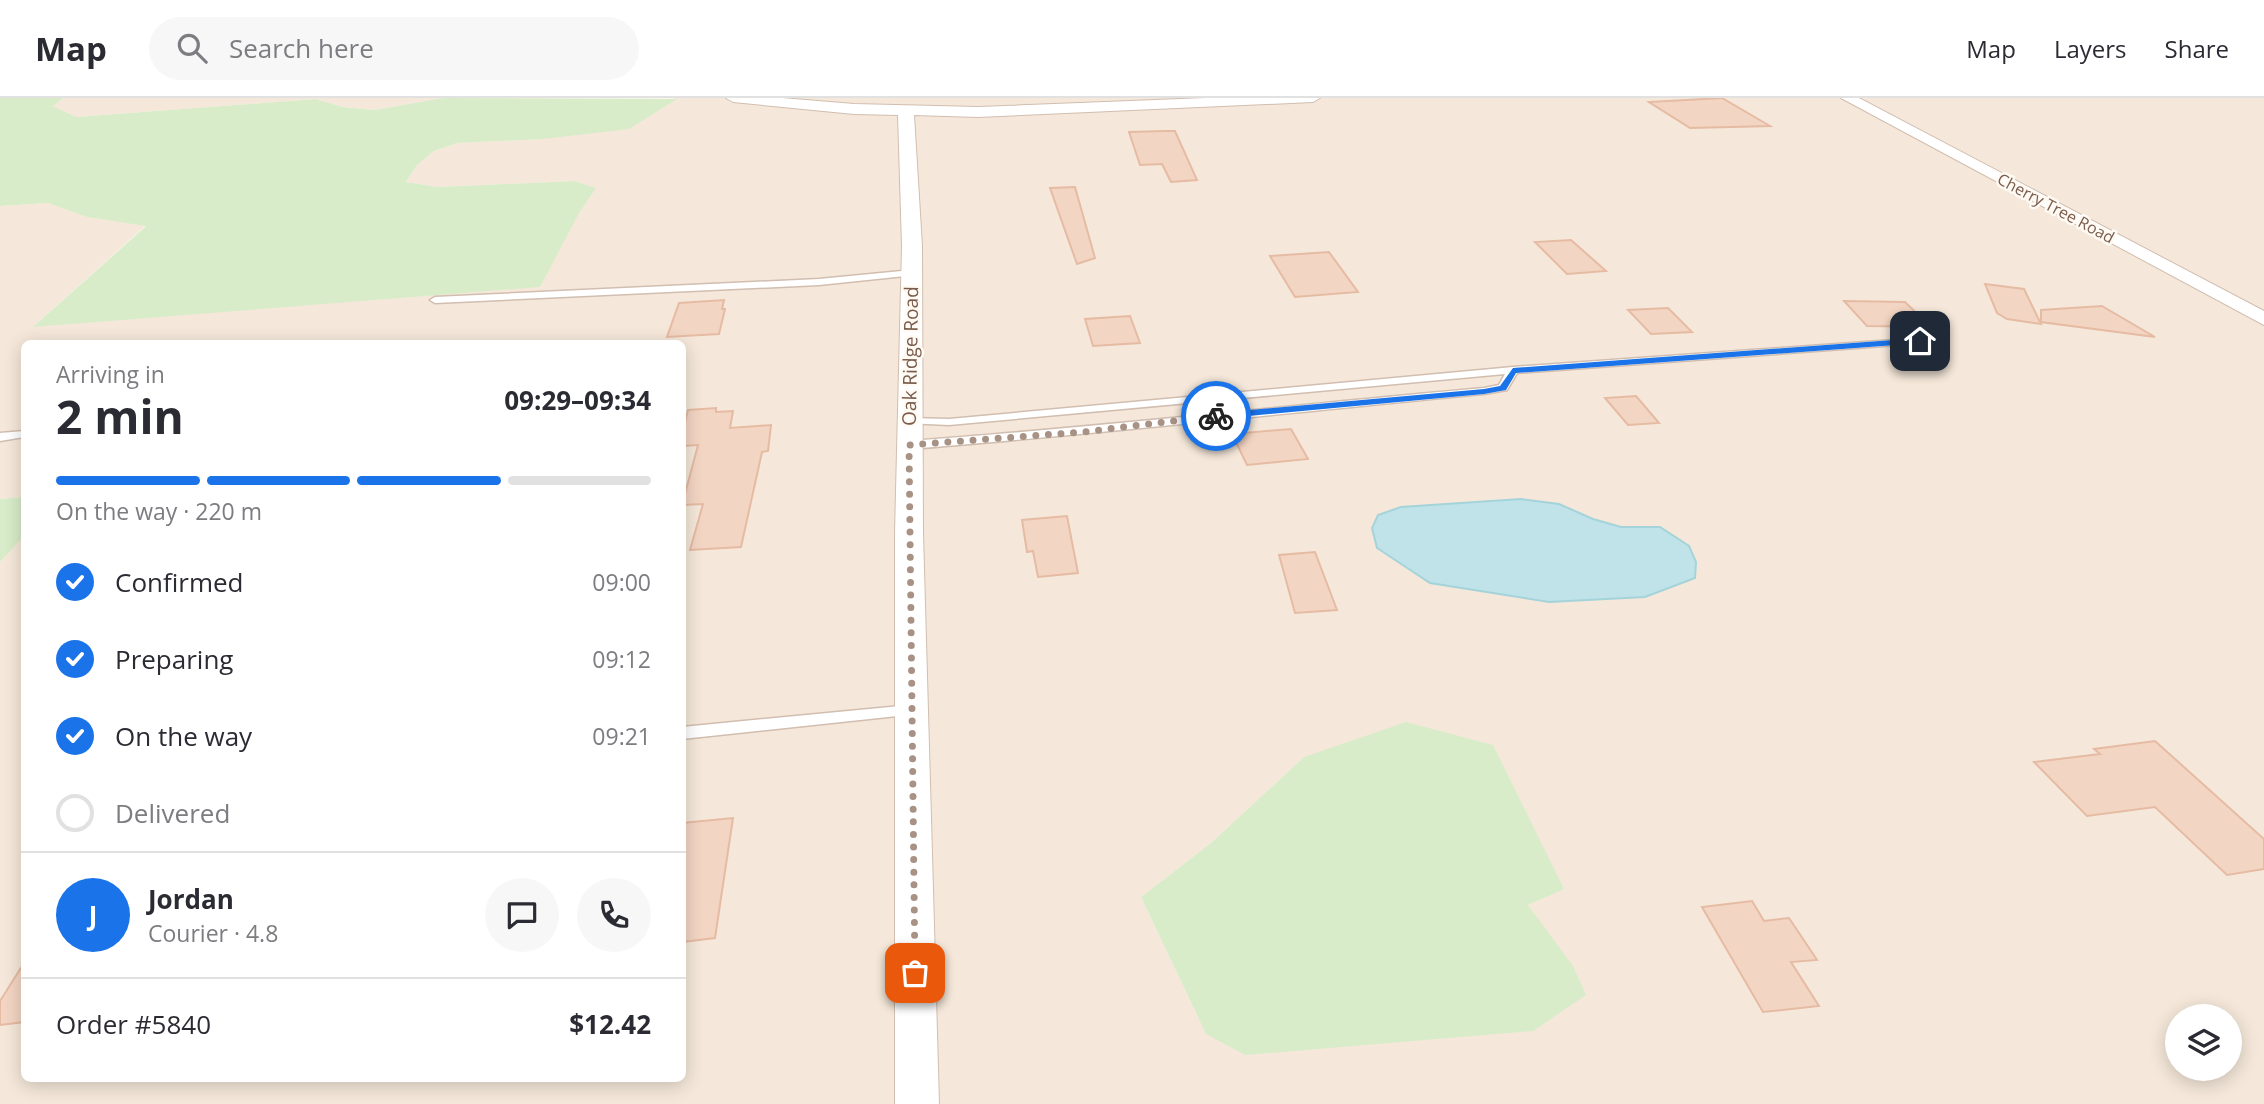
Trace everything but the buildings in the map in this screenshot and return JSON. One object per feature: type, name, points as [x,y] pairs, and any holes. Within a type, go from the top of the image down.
[{"type":"street","points":[[733,98],[906,111],[1027,111],[1313,98]]},
{"type":"street","name":"Cherry Tree Road","points":[[1848,98],[2264,319]]},
{"type":"street","name":"Oak Ridge Road","points":[[906,111],[912,273],[909,433],[917,1104]]},
{"type":"lane","points":[[435,300],[819,282],[912,273]]},
{"type":"lane","points":[[909,433],[949,422],[1513,370],[1920,341]]},
{"type":"lane","points":[[909,433],[1083,432],[1182,419],[1484,391],[1503,388],[1513,370]]},
{"type":"lane","points":[[0,438],[21,434]]},
{"type":"lane","points":[[686,733],[911,710]]},
{"type":"shaded area","points":[[63,98],[443,98],[374,110],[343,107],[316,99],[76,117],[52,106]]},
{"type":"shaded area","points":[[671,98],[2264,98],[2264,1104],[0,1104],[0,562],[21,539],[21,1082],[686,1082],[686,340],[21,340],[21,497],[0,499],[0,206],[49,203],[87,217],[146,225],[34,326],[579,213],[595,188],[574,181],[438,187],[406,182],[417,165],[434,151],[457,143],[543,139],[676,99]],"holes":[[[1521,499],[1559,504],[1593,519],[1621,527],[1660,527],[1645,597],[1401,507]],[[1304,757],[1563,888],[1528,905],[1546,932],[1206,1034],[1141,897],[1211,843]]]},
{"type":"green space","points":[[0,98],[63,98],[53,106],[76,117],[316,99],[343,107],[374,110],[443,98],[677,99],[629,129],[543,139],[457,143],[434,151],[417,165],[406,182],[438,187],[574,181],[596,188],[579,213],[540,287],[33,327],[146,226],[87,217],[48,203],[0,206]]},
{"type":"green space","points":[[21,497],[21,539],[0,562],[0,499]]},
{"type":"green space","points":[[1406,722],[1493,745],[1564,889],[1528,905],[1573,966],[1586,995],[1533,1031],[1245,1055],[1206,1034],[1141,897],[1211,843],[1304,757]]},
{"type":"water","points":[[1521,499],[1559,504],[1593,519],[1621,527],[1660,527],[1689,546],[1696,562],[1695,578],[1645,597],[1549,602],[1430,583],[1377,548],[1372,528],[1378,515],[1401,507]]},
{"type":"way so far","points":[[915,973],[909,445],[1083,432],[1216,416]]},
{"type":"route","points":[[1216,416],[1484,391],[1503,388],[1513,370],[1920,341]]}]
